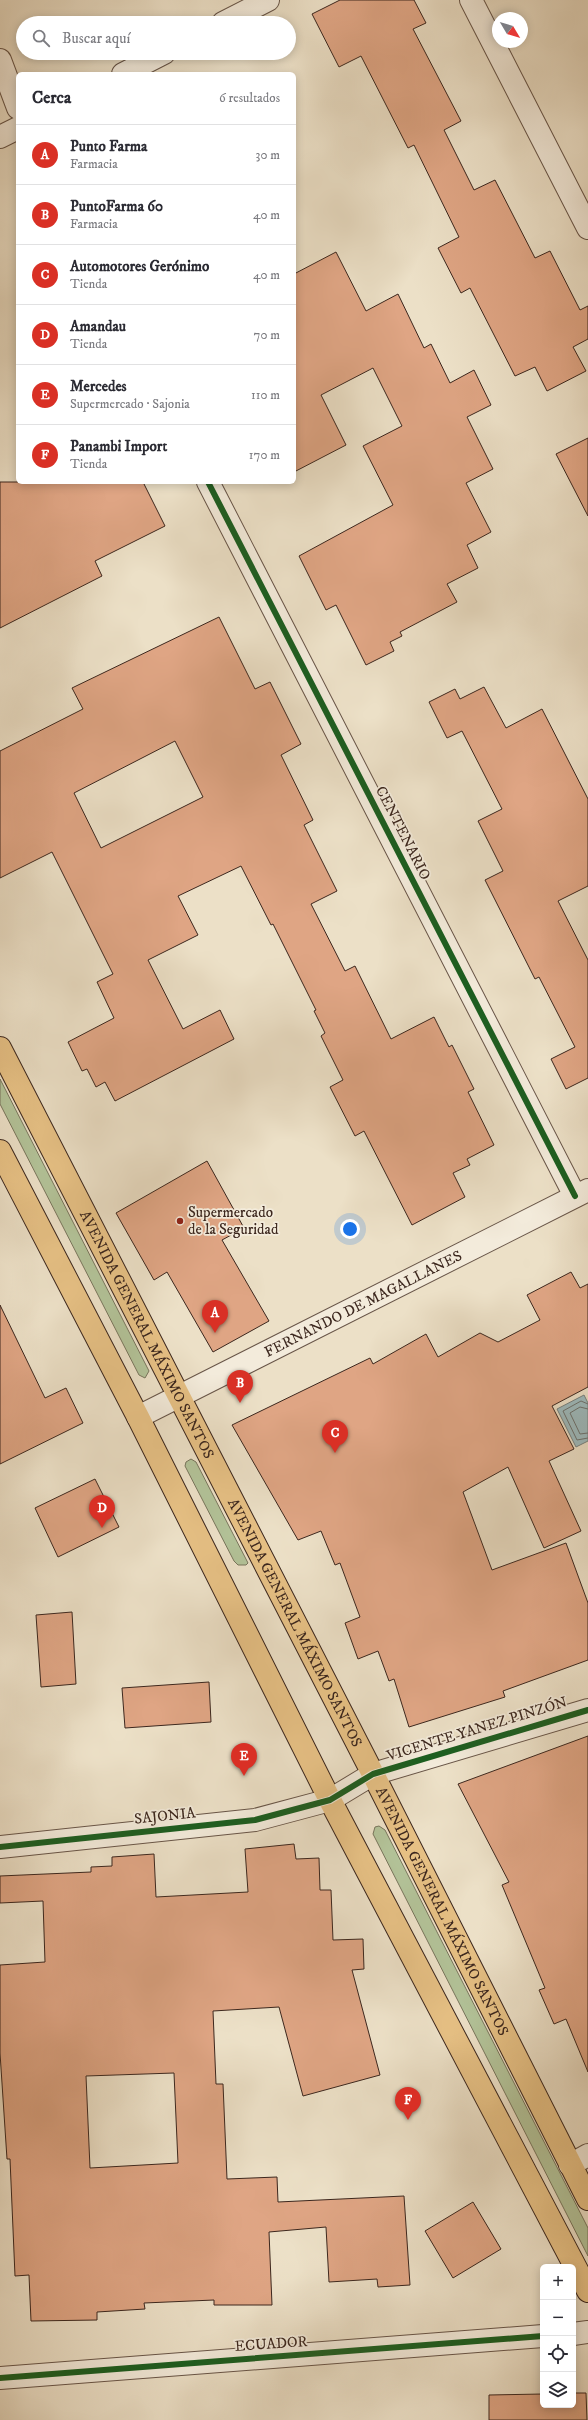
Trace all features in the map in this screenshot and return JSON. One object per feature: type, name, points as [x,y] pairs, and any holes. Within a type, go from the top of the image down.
[{"type":"main road","name":"AVENIDA GENERAL MÁXIMO SANTOS","points":[[0,1048],[373,1774],[579,2160],[588,2199]]},
{"type":"main road","points":[[0,1151],[138,1417],[330,1800],[588,2291]]},
{"type":"street","points":[[237,16],[268,0]]},
{"type":"street","points":[[471,0],[588,228]]},
{"type":"street","points":[[0,60],[16,103]]},
{"type":"street","points":[[127,72],[150,60]]},
{"type":"street","points":[[0,137],[16,129]]},
{"type":"street","name":"CENTENARIO","points":[[209,484],[582,1193]]},
{"type":"street","name":"FERNANDO DE MAGALLANES","points":[[138,1417],[582,1193]]},
{"type":"street","name":"VICENTE YANEZ PINZÓN","points":[[330,1800],[373,1774],[588,1710]]},
{"type":"street","name":"SAJONIA","points":[[0,1847],[254,1820],[330,1800]]},
{"type":"street","points":[[576,2334],[588,2332]]},
{"type":"street","name":"ECUADOR","points":[[0,2378],[540,2336]]},
{"type":"green space","points":[[0,1079],[149,1371],[145,1378],[139,1375],[0,1104]]},
{"type":"green space","points":[[191,1459],[196,1462],[248,1563],[246,1565],[238,1565],[234,1561],[185,1466],[186,1462]]},
{"type":"green space","points":[[379,1826],[385,1830],[588,2228],[588,2256],[373,1834],[375,1827]]},
{"type":"water","points":[[584,1395],[588,1403],[588,1441],[576,1447],[557,1409]]},
{"type":"building","points":[[340,0],[414,0],[426,23],[413,29],[461,121],[444,130],[474,190],[495,180],[535,258],[550,251],[580,310],[588,306],[588,339],[573,347],[586,371],[547,391],[535,367],[515,376],[470,288],[461,293],[438,248],[459,237],[414,145],[408,148],[361,56],[339,67],[312,14]]},
{"type":"building","points":[[336,252],[366,311],[398,294],[424,348],[431,344],[450,383],[474,370],[491,405],[467,417],[493,469],[466,483],[491,532],[467,545],[478,568],[447,584],[457,602],[400,632],[402,636],[390,642],[394,651],[366,665],[336,605],[326,610],[299,556],[393,505],[363,446],[402,426],[373,368],[321,395],[346,445],[296,471],[296,273]]},
{"type":"building","points":[[588,438],[588,516],[556,454]]},
{"type":"building","points":[[0,482],[16,482],[16,484],[144,484],[165,526],[95,561],[102,576],[0,628]]},
{"type":"building","points":[[219,617],[255,689],[270,682],[301,744],[281,755],[313,820],[304,825],[337,891],[311,904],[345,971],[355,966],[391,1039],[434,1017],[449,1047],[452,1045],[474,1089],[468,1092],[494,1145],[467,1159],[470,1165],[453,1173],[465,1197],[412,1225],[364,1131],[355,1136],[330,1087],[343,1080],[321,1036],[325,1033],[314,1011],[316,1010],[273,924],[271,925],[241,866],[178,896],[198,935],[148,960],[183,1029],[220,1010],[234,1039],[115,1101],[105,1082],[96,1087],[87,1069],[82,1071],[68,1042],[114,1018],[97,982],[113,974],[52,852],[0,878],[0,751],[83,709],[72,688]],"holes":[[[175,741],[203,797],[101,848],[74,793]]]},
{"type":"building","points":[[484,687],[506,728],[542,709],[588,799],[588,886],[558,901],[588,960],[588,1078],[566,1089],[551,1059],[575,1047],[539,977],[535,979],[485,880],[503,871],[478,821],[502,809],[462,731],[447,738],[429,702],[455,689],[460,699]]},
{"type":"building","points":[[207,1161],[244,1228],[222,1240],[269,1321],[213,1352],[167,1272],[154,1280],[116,1213]]},
{"type":"building","points":[[571,1272],[580,1288],[588,1284],[588,1387],[552,1406],[574,1449],[549,1461],[581,1531],[544,1548],[508,1467],[463,1492],[492,1570],[566,1543],[588,1603],[588,1660],[503,1691],[505,1697],[409,1727],[394,1679],[389,1681],[378,1651],[358,1659],[345,1623],[360,1617],[340,1563],[335,1565],[321,1531],[298,1540],[232,1425],[370,1358],[373,1364],[426,1334],[438,1357],[480,1333],[498,1342],[540,1320],[527,1295]]},
{"type":"building","points":[[0,1305],[45,1398],[66,1388],[83,1423],[0,1464]]},
{"type":"building","points":[[95,1479],[119,1527],[58,1557],[35,1508]]},
{"type":"building","points":[[72,1612],[76,1684],[41,1687],[36,1615]]},
{"type":"building","points":[[209,1682],[211,1722],[125,1728],[122,1688]]},
{"type":"building","points":[[588,1736],[588,2072],[566,2019],[554,2024],[539,1990],[545,1988],[502,1885],[509,1882],[458,1784]]},
{"type":"building","points":[[294,1844],[296,1859],[319,1858],[320,1890],[331,1890],[333,1940],[363,1939],[364,1969],[352,1970],[380,2075],[303,2096],[279,2007],[213,2011],[216,2084],[223,2084],[227,2179],[277,2177],[278,2202],[404,2196],[410,2285],[378,2287],[377,2279],[329,2282],[326,2227],[269,2232],[272,2305],[214,2305],[214,2300],[144,2303],[145,2309],[97,2312],[97,2320],[31,2321],[29,2275],[15,2276],[10,2159],[7,2159],[0,2053],[0,1965],[45,1962],[43,1901],[0,1903],[0,1876],[91,1872],[91,1867],[112,1866],[112,1857],[154,1854],[156,1897],[248,1892],[245,1849]],"holes":[[[174,2073],[178,2163],[90,2168],[86,2076]]]},
{"type":"building","points":[[473,2202],[501,2249],[453,2278],[425,2231]]},
{"type":"building","points":[[576,2393],[586,2393],[587,2420],[489,2420],[489,2395],[540,2394],[540,2408],[576,2408]]},
{"type":"cycle path","points":[[209,484],[575,1196]]},
{"type":"cycle path","points":[[0,1847],[255,1820],[330,1800],[373,1774],[588,1710]]},
{"type":"cycle path","points":[[0,2378],[540,2336]]},
{"type":"place","name":"Supermercado de la Seguridad","points":[[180,1221]]},
{"type":"place","name":"Punto Farma","points":[[215,1333]]},
{"type":"place","name":"PuntoFarma 60","points":[[240,1403]]},
{"type":"place","name":"Automotores Gerónimo","points":[[335,1453]]},
{"type":"place","name":"Amandau","points":[[102,1528]]},
{"type":"place","name":"Mercedes","points":[[244,1776]]},
{"type":"place","name":"Panambi Import","points":[[408,2120]]}]
